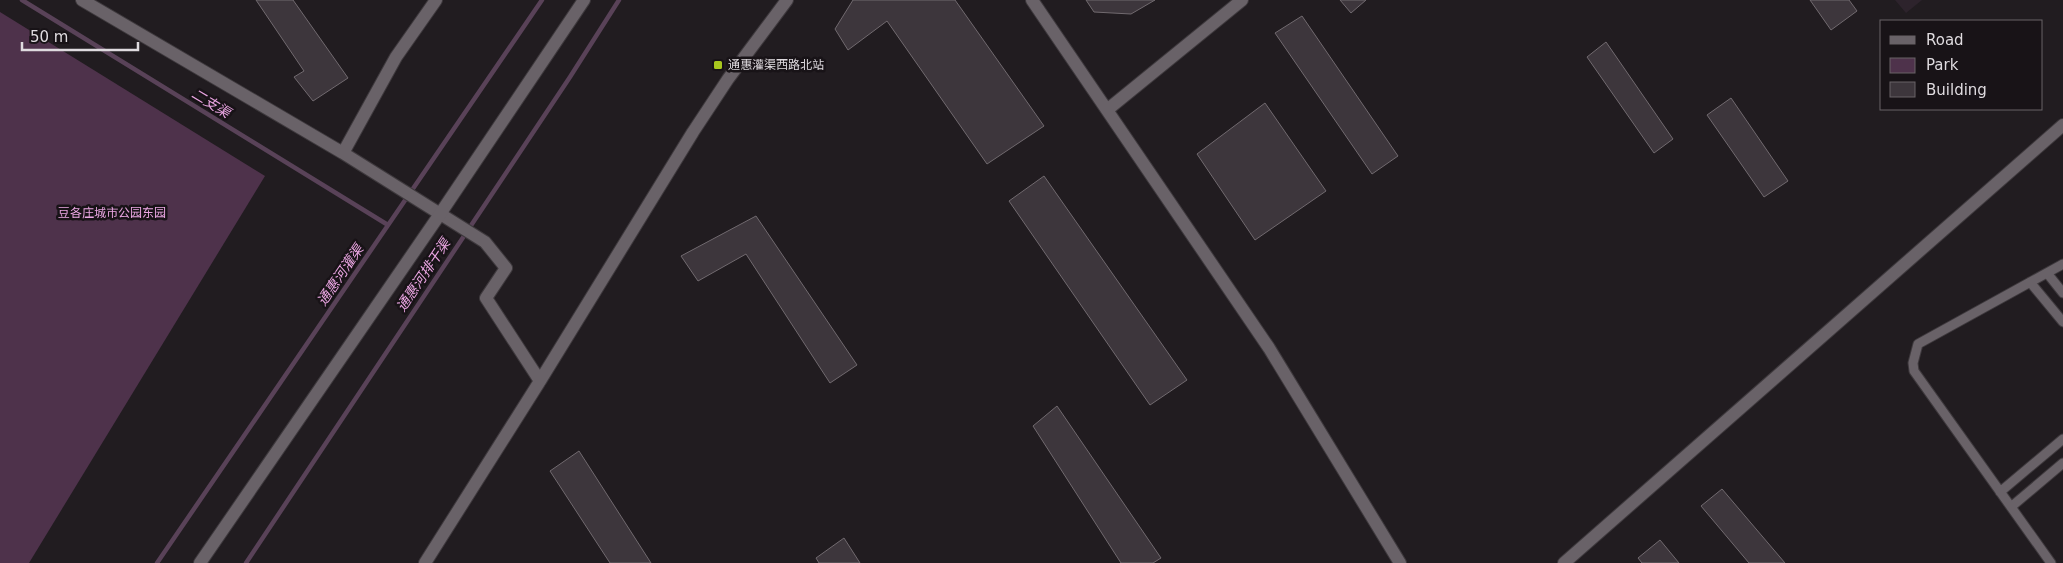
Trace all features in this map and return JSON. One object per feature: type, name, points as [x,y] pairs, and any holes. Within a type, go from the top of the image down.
[{"type":"street","points":[[82,0],[343,153],[484,242],[506,268],[486,298],[540,381]]},
{"type":"street","points":[[343,153],[396,57],[436,0]]},
{"type":"street","points":[[200,563],[440,214],[584,0]]},
{"type":"street","points":[[425,563],[540,381],[693,132],[728,79],[788,0]]},
{"type":"street","points":[[1032,0],[1269,348],[1400,563]]},
{"type":"street","points":[[1107,110],[1242,0]]},
{"type":"street","points":[[1564,563],[2063,125]]},
{"type":"lane","points":[[2051,563],[1914,371],[1913,363],[1918,344],[2063,264]]},
{"type":"lane","points":[[2046,273],[2063,293]]},
{"type":"lane","points":[[2030,282],[2063,322]]},
{"type":"lane","points":[[2000,492],[2063,440]]},
{"type":"lane","points":[[2011,507],[2063,463]]},
{"type":"shaded area","points":[[1895,0],[1922,0],[1906,13]]},
{"type":"green space","name":"豆各庄城市公园东园","points":[[0,12],[265,176],[29,563],[0,563]]},
{"type":"building","points":[[256,0],[293,0],[348,78],[313,101],[294,77],[304,71]]},
{"type":"building","points":[[853,0],[955,0],[1044,126],[987,164],[887,21],[848,50],[835,29]]},
{"type":"building","points":[[1086,0],[1155,0],[1131,14],[1094,12]]},
{"type":"building","points":[[1340,0],[1366,0],[1351,13]]},
{"type":"building","points":[[1810,0],[1849,0],[1857,11],[1831,30]]},
{"type":"building","points":[[1302,16],[1398,156],[1372,174],[1275,33]]},
{"type":"building","points":[[1606,42],[1673,139],[1654,153],[1587,57]]},
{"type":"building","points":[[1731,98],[1788,181],[1764,197],[1707,115]]},
{"type":"building","points":[[1265,103],[1326,191],[1255,240],[1197,154]]},
{"type":"building","points":[[1044,176],[1187,380],[1150,405],[1009,201]]},
{"type":"building","points":[[756,216],[857,365],[830,383],[746,254],[698,281],[681,256]]},
{"type":"building","points":[[1057,406],[1161,558],[1153,563],[1121,563],[1033,426]]},
{"type":"building","points":[[579,451],[651,563],[610,563],[550,471]]},
{"type":"building","points":[[1722,489],[1785,563],[1749,563],[1701,506]]},
{"type":"building","points":[[844,538],[860,563],[819,563],[816,558]]},
{"type":"building","points":[[1660,540],[1679,563],[1642,563],[1638,558]]},
{"type":"waterway","name":"二支渠","points":[[22,0],[388,225]]},
{"type":"waterway","name":"通惠河灌渠","points":[[157,563],[542,0]]},
{"type":"waterway","name":"通惠河排干渠","points":[[246,563],[570,77],[619,0]]},
{"type":"place","name":"通惠灌渠西路北站","points":[[718,65]]}]
